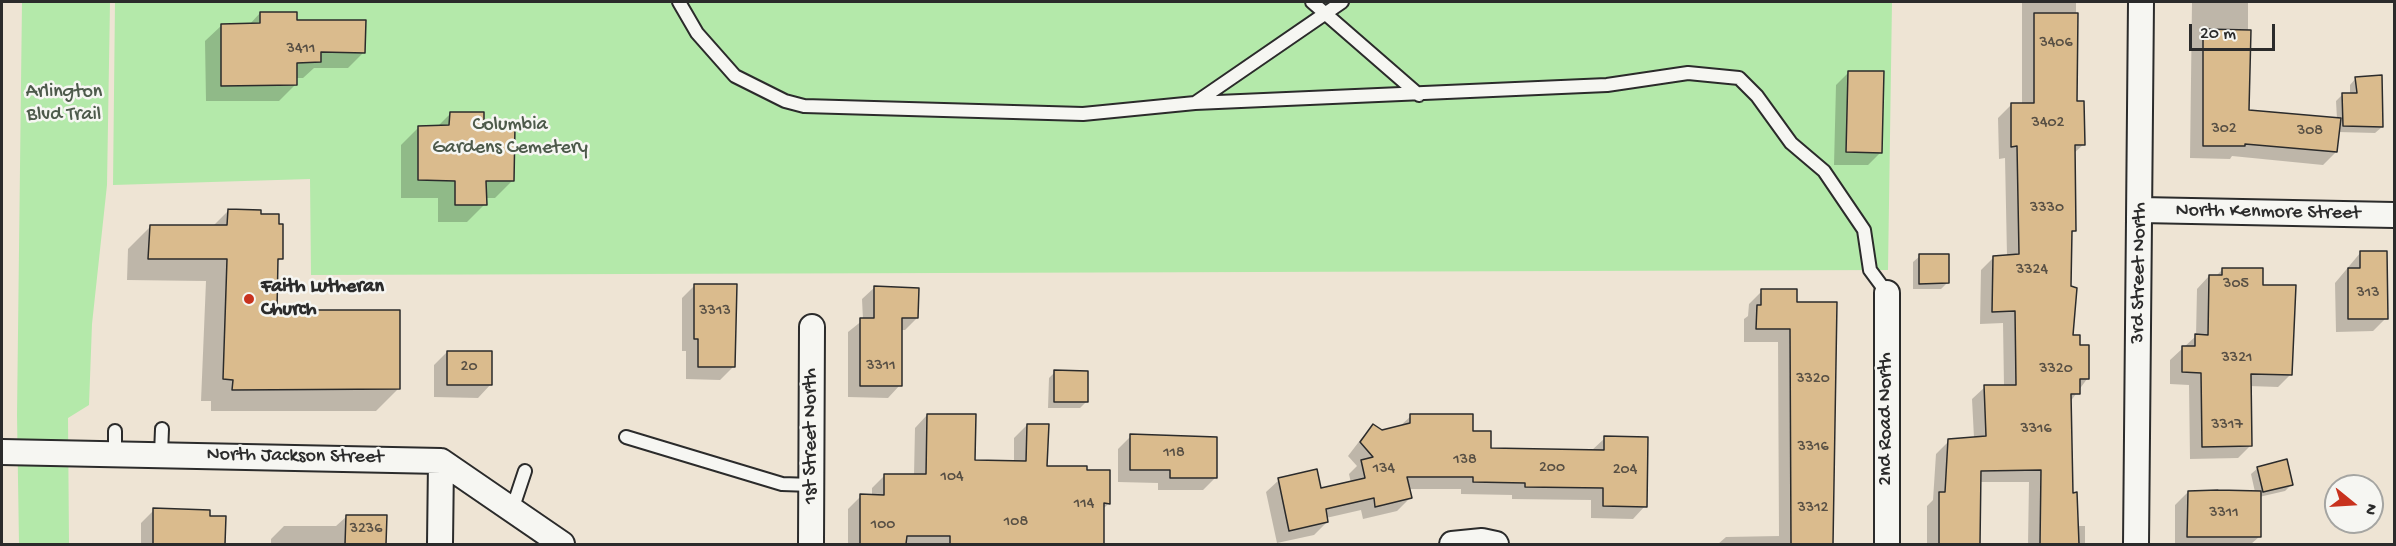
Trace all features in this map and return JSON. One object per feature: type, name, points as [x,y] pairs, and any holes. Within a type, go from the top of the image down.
[{"type":"street","name":"3rd Street North","points":[[2136,544],[2141,210],[2141,2]]},
{"type":"street","name":"North Kenmore Street","points":[[2141,210],[2394,215]]},
{"type":"street","name":"2nd Road North","points":[[1887,293],[1887,544]]},
{"type":"street","name":"1st Street North","points":[[811,544],[812,327]]},
{"type":"street","name":"North Jackson Street","points":[[2,452],[115,442],[161,454],[441,461]]},
{"type":"street","points":[[441,461],[562,544]]},
{"type":"street","points":[[441,461],[441,544]]},
{"type":"street","points":[[1452,544],[1482,541],[1496,544]]},
{"type":"lane","points":[[679,2],[697,33],[735,76],[785,101],[804,106],[1083,114],[1195,103],[1607,85],[1688,73],[1739,78],[1757,96],[1791,142],[1824,171],[1864,230],[1870,270],[1887,293]]},
{"type":"lane","points":[[1312,2],[1327,12],[1419,95]]},
{"type":"lane","points":[[1195,103],[1342,2]]},
{"type":"lane","points":[[161,454],[162,429]]},
{"type":"lane","points":[[626,437],[782,484],[812,485]]},
{"type":"lane","points":[[512,510],[525,471]]},
{"type":"green space","name":"Arlington Blvd Trail","points":[[22,2],[110,2],[107,185],[92,324],[89,405],[68,418],[69,544],[19,544],[17,415]]},
{"type":"green space","name":"Columbia Gardens Cemetery","points":[[115,2],[1892,2],[1888,270],[311,275],[310,179],[113,185]]},
{"type":"building","points":[[260,12],[297,12],[297,20],[366,20],[365,53],[321,52],[321,62],[297,63],[297,85],[221,86],[221,24],[260,23]]},
{"type":"building","points":[[2034,13],[2078,13],[2077,101],[2084,101],[2085,145],[2075,145],[2076,231],[2072,231],[2071,286],[2077,288],[2073,335],[2080,335],[2080,345],[2089,345],[2089,379],[2080,379],[2080,394],[2071,394],[2073,493],[2077,492],[2079,544],[2040,544],[2041,470],[1981,471],[1980,544],[1939,544],[1939,492],[1945,492],[1948,439],[1986,436],[1984,385],[2016,385],[2015,311],[1992,312],[1993,256],[2019,254],[2017,146],[2011,147],[2011,103],[2034,103]]},
{"type":"building","points":[[2203,29],[2251,30],[2249,110],[2341,118],[2337,152],[2245,144],[2245,146],[2203,146]]},
{"type":"building","points":[[1848,71],[1884,71],[1882,153],[1846,152]]},
{"type":"building","points":[[2382,75],[2383,127],[2343,126],[2342,93],[2357,93],[2355,77]]},
{"type":"building","points":[[450,112],[484,112],[484,126],[515,126],[514,181],[486,181],[487,205],[455,205],[455,181],[418,180],[418,126],[449,125]]},
{"type":"building","name":"Faith Lutheran Church","points":[[228,209],[261,210],[261,214],[279,214],[279,224],[283,224],[283,259],[278,259],[277,310],[400,310],[400,389],[232,390],[233,380],[223,379],[227,259],[148,259],[150,225],[227,225]]},
{"type":"building","points":[[2360,251],[2387,251],[2388,319],[2348,319],[2348,268],[2360,268]]},
{"type":"building","points":[[1919,254],[1949,254],[1949,283],[1919,284]]},
{"type":"building","points":[[2222,268],[2263,268],[2263,285],[2296,285],[2292,375],[2251,374],[2252,446],[2202,447],[2201,373],[2182,372],[2182,346],[2195,346],[2195,334],[2208,335],[2209,275],[2222,275]]},
{"type":"building","points":[[694,284],[737,284],[735,367],[698,367],[698,339],[694,339]]},
{"type":"building","points":[[874,286],[919,288],[918,318],[902,318],[902,386],[860,386],[860,318],[874,318]]},
{"type":"building","points":[[1761,289],[1797,289],[1797,302],[1837,302],[1833,544],[1791,544],[1790,329],[1756,329],[1757,305],[1761,305]]},
{"type":"building","points":[[447,351],[492,351],[492,385],[447,385]]},
{"type":"building","points":[[1054,370],[1088,371],[1088,402],[1054,402]]},
{"type":"building","points":[[927,414],[976,414],[975,460],[1026,461],[1027,424],[1049,424],[1047,466],[1087,466],[1087,470],[1110,470],[1110,504],[1104,503],[1104,544],[950,544],[950,536],[907,536],[906,544],[860,544],[860,494],[884,495],[884,474],[926,474]]},
{"type":"building","points":[[1410,414],[1473,414],[1473,431],[1491,431],[1491,448],[1604,450],[1604,436],[1648,437],[1647,507],[1603,506],[1603,488],[1525,487],[1525,483],[1473,482],[1473,477],[1407,477],[1412,498],[1375,507],[1374,498],[1326,509],[1328,522],[1289,531],[1278,478],[1317,469],[1321,488],[1365,478],[1361,460],[1373,457],[1360,442],[1373,424],[1382,430],[1410,423]]},
{"type":"building","points":[[1130,434],[1217,437],[1217,478],[1170,478],[1170,470],[1130,470]]},
{"type":"building","points":[[2287,459],[2293,485],[2263,492],[2257,467]]},
{"type":"building","points":[[2188,491],[2261,491],[2261,537],[2187,537]]},
{"type":"building","points":[[153,508],[210,510],[210,516],[226,516],[225,544],[153,544]]},
{"type":"building","points":[[346,515],[387,515],[386,544],[345,544]]},
{"type":"place","name":"Faith Lutheran Church","points":[[249,299]]}]
